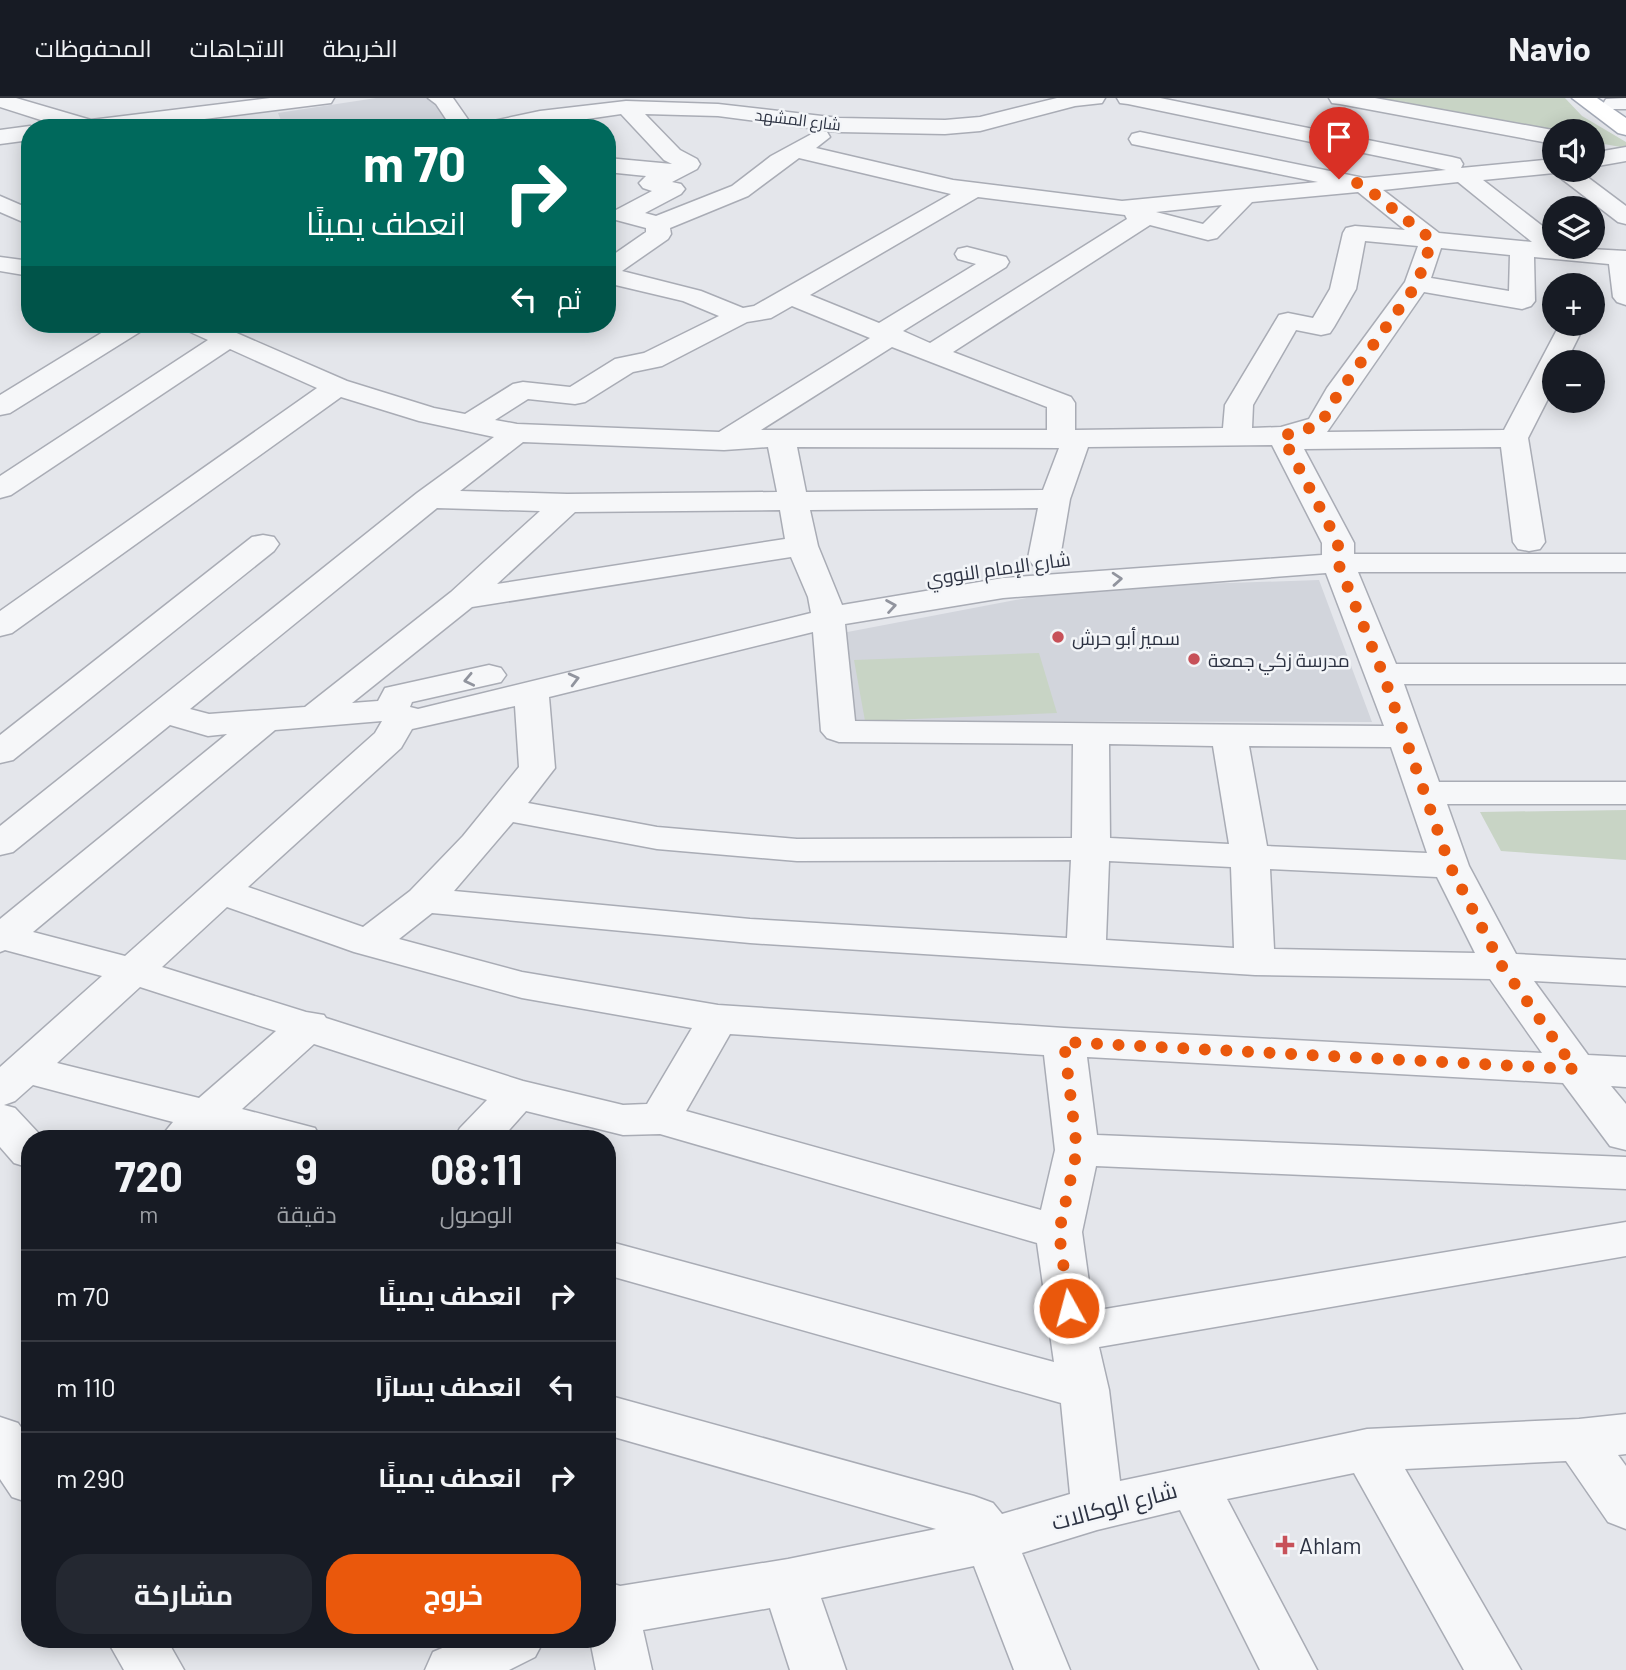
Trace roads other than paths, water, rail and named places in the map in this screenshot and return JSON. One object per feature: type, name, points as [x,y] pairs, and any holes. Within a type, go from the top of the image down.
[{"type":"main road","points":[[1583,98],[1626,128]]},
{"type":"street","points":[[439,98],[444,100],[457,119]]},
{"type":"street","points":[[1128,98],[1490,172]]},
{"type":"street","points":[[1340,98],[1542,135]]},
{"type":"street","points":[[153,119],[310,99]]},
{"type":"street","name":"شارع المشهد","points":[[535,119],[626,107],[718,110],[839,125],[945,127],[980,124],[1078,99]]},
{"type":"street","points":[[13,101],[65,119]]},
{"type":"street","points":[[258,119],[276,104]]},
{"type":"street","points":[[805,121],[825,106]]},
{"type":"street","points":[[626,107],[672,155],[689,164],[651,183],[673,189],[624,215],[657,224],[740,191],[796,151],[839,125]]},
{"type":"street","points":[[0,137],[21,135]]},
{"type":"street","points":[[1140,139],[1362,184],[1432,240]]},
{"type":"street","points":[[1605,147],[1626,152]]},
{"type":"street","points":[[796,151],[884,173],[974,190],[1133,213],[1208,233],[1246,195]]},
{"type":"street","points":[[1605,157],[1626,152]]},
{"type":"street","points":[[616,166],[670,172]]},
{"type":"street","points":[[933,353],[1133,213],[1246,195],[1542,167]]},
{"type":"street","points":[[1463,175],[1542,238]]},
{"type":"street","points":[[1580,182],[1626,216]]},
{"type":"street","points":[[470,423],[523,390],[575,396],[625,365],[652,360],[740,316],[762,312],[974,190]]},
{"type":"street","points":[[0,202],[21,197]]},
{"type":"street","points":[[0,202],[21,213]]},
{"type":"street","points":[[616,264],[659,234],[657,224]]},
{"type":"street","points":[[1237,437],[1239,405],[1288,321],[1321,327],[1343,289],[1355,233],[1542,251]]},
{"type":"street","points":[[1283,439],[1320,425],[1338,394],[1417,284],[1432,240]]},
{"type":"street","points":[[1417,284],[1522,301],[1522,248]]},
{"type":"street","points":[[890,337],[888,328],[998,262],[967,254]]},
{"type":"street","points":[[1605,257],[1623,258],[1626,297]]},
{"type":"street","points":[[0,264],[21,268]]},
{"type":"street","points":[[616,277],[692,296],[740,316]]},
{"type":"street","points":[[791,296],[1061,402],[1068,439],[1044,558]]},
{"type":"street","points":[[0,407],[119,333]]},
{"type":"street","points":[[213,333],[337,387],[429,415],[517,433],[724,441],[782,438],[1514,439]]},
{"type":"street","points":[[1529,542],[1514,439],[1566,336]]},
{"type":"street","points":[[724,441],[890,337]]},
{"type":"street","points":[[0,489],[227,340]]},
{"type":"street","points":[[0,626],[337,387]]},
{"type":"street","points":[[0,844],[80,783],[428,499],[517,433]]},
{"type":"street","points":[[782,438],[802,546],[826,608],[839,731],[1404,737]]},
{"type":"street","points":[[1283,439],[1338,553],[1450,866],[1502,966],[1626,1135]]},
{"type":"street","points":[[428,499],[567,503],[1055,499]]},
{"type":"street","points":[[317,714],[463,599],[567,503]]},
{"type":"street","name":"شارع الإمام النووي","points":[[397,714],[397,695],[826,608],[883,584],[1044,558],[1338,553],[1529,542],[1626,542]]},
{"type":"street","points":[[0,752],[263,544]]},
{"type":"street","points":[[463,599],[802,546]]},
{"type":"street","points":[[164,712],[208,725],[317,714],[397,714],[418,719],[826,608],[1003,587],[1338,553],[1626,563]]},
{"type":"street","points":[[1383,674],[1626,674]]},
{"type":"street","points":[[368,943],[424,900],[476,844],[537,768],[531,690]]},
{"type":"street","points":[[13,1080],[388,740],[397,714]]},
{"type":"street","points":[[1,938],[266,720]]},
{"type":"street","points":[[1086,950],[1091,849],[1091,735]]},
{"type":"street","points":[[1228,735],[1250,857],[1255,962]]},
{"type":"street","points":[[1425,793],[1626,793]]},
{"type":"street","points":[[503,809],[657,838],[797,850],[1091,849],[1450,866]]},
{"type":"street","points":[[221,891],[368,943],[522,985],[718,1019],[1064,1042],[1626,1072]]},
{"type":"street","points":[[424,900],[750,931],[1255,962],[1502,966],[1626,973]]},
{"type":"street","points":[[1,938],[132,971],[517,1094],[630,1127],[1059,1232]]},
{"type":"street","points":[[630,1127],[718,1019]]},
{"type":"street","points":[[194,1128],[309,1026]]},
{"type":"street","points":[[1064,1042],[1077,1150],[1059,1232],[1072,1333],[1084,1390],[1097,1508]]},
{"type":"street","points":[[13,1080],[194,1128],[213,1130]]},
{"type":"street","points":[[484,1130],[517,1094]]},
{"type":"street","points":[[0,1119],[21,1142]]},
{"type":"street","points":[[1077,1150],[1626,1172]]},
{"type":"street","points":[[1072,1333],[1626,1239]]},
{"type":"street","points":[[616,1260],[1084,1390]]},
{"type":"street","points":[[616,1418],[974,1518],[990,1540],[1042,1670]]},
{"type":"street","points":[[0,1437],[21,1468]]},
{"type":"street","points":[[1602,1437],[1626,1507]]},
{"type":"street","name":"شارع الوكالات","points":[[616,1608],[788,1582],[990,1540],[1097,1508],[1193,1485],[1367,1450],[1602,1437]]},
{"type":"street","points":[[1367,1450],[1493,1670]]},
{"type":"street","points":[[1193,1485],[1289,1670]]},
{"type":"street","points":[[788,1582],[818,1670]]},
{"type":"street","points":[[616,1637],[624,1670]]},
{"type":"street","points":[[141,1648],[156,1670]]},
{"type":"street","points":[[453,1670],[499,1648]]},
{"type":"place","name":"سمير أبو حرش","points":[[1058,637]]},
{"type":"place","name":"مدرسة زكي جمعة","points":[[1194,659]]},
{"type":"place","name":"Ahlam","points":[[1285,1545]]}]
